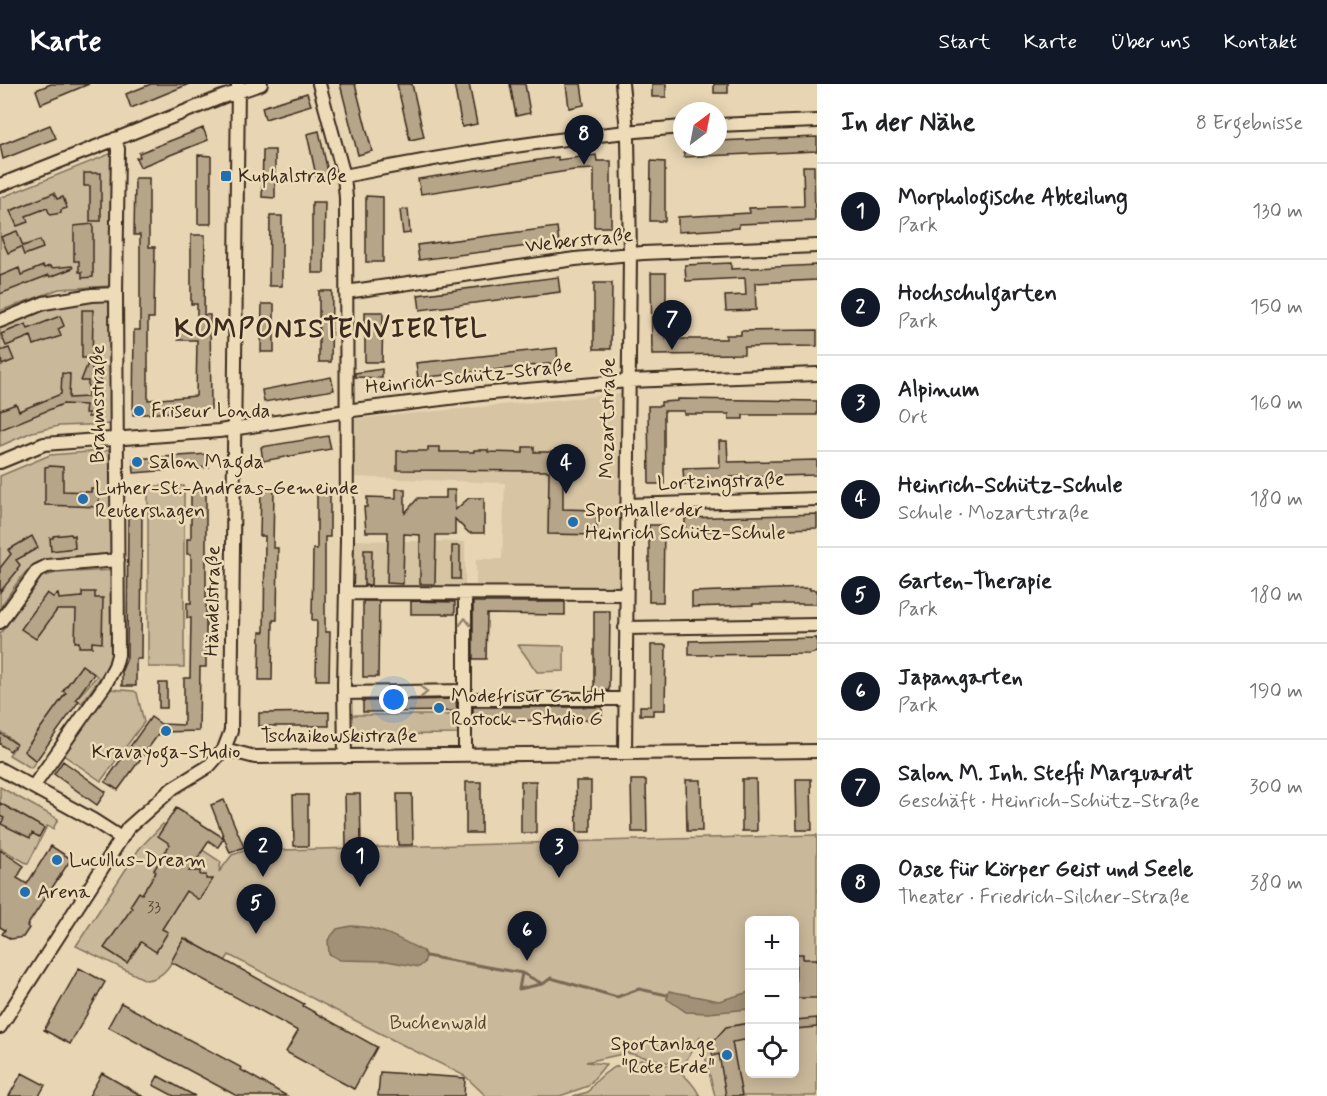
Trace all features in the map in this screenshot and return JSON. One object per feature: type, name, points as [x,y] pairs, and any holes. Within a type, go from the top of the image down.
[{"type":"street","points":[[0,185],[238,88],[261,84]]},
{"type":"street","points":[[319,84],[344,176],[346,198],[345,757]]},
{"type":"street","name":"Mozartstraße","points":[[622,84],[628,131],[630,254],[625,753]]},
{"type":"street","name":"Händelstraße","points":[[224,749],[231,731],[238,88]]},
{"type":"street","points":[[727,125],[817,121]]},
{"type":"street","points":[[344,176],[485,150],[628,131],[673,128]]},
{"type":"street","name":"Brahmsstraße","points":[[33,787],[105,685],[118,655],[116,294],[118,148],[116,139]]},
{"type":"street","name":"Weberstraße","points":[[346,292],[575,259],[630,254],[817,246]]},
{"type":"street","points":[[0,321],[44,303],[116,294]]},
{"type":"street","name":"Heinrich-Schütz-Straße","points":[[0,462],[44,444],[235,429],[347,411],[481,394],[628,381],[817,374]]},
{"type":"street","name":"Lortzingstraße","points":[[627,505],[817,499]]},
{"type":"street","points":[[0,622],[37,571],[47,566],[118,560]]},
{"type":"street","points":[[347,593],[626,594]]},
{"type":"street","points":[[465,594],[465,755]]},
{"type":"street","points":[[625,627],[817,625]]},
{"type":"street","points":[[344,693],[625,699]]},
{"type":"street","points":[[0,1026],[128,828],[173,788],[208,766],[224,749]]},
{"type":"street","name":"Tschaikowskistraße","points":[[224,749],[255,757],[817,751]]},
{"type":"street","points":[[0,769],[122,838]]},
{"type":"shaded area","points":[[628,393],[626,594],[476,594],[476,559],[502,559],[505,483],[352,477],[353,419]]},
{"type":"shaded area","points":[[347,540],[465,542],[465,594],[347,593]]},
{"type":"shaded area","points":[[351,926],[370,928],[388,934],[423,951],[426,956],[424,963],[419,967],[387,961],[340,960],[329,954],[328,940],[337,929]]},
{"type":"shaded area","points":[[669,991],[719,1001],[745,993],[745,1009],[708,1013],[686,1012],[667,999]]},
{"type":"green space","points":[[112,153],[111,286],[59,289],[0,311],[0,198]]},
{"type":"green space","points":[[110,297],[111,424],[59,426],[32,432],[0,446],[0,327],[48,307]]},
{"type":"green space","points":[[113,450],[112,554],[66,557],[43,562],[25,573],[0,608],[0,476],[50,455]]},
{"type":"green space","points":[[148,486],[184,486],[184,667],[148,667]]},
{"type":"green space","points":[[113,570],[114,648],[107,678],[102,675],[82,703],[76,699],[97,676],[82,665],[63,691],[66,693],[24,751],[36,761],[31,768],[9,755],[17,744],[0,731],[0,634],[41,577],[56,573]]},
{"type":"green space","points":[[518,645],[564,646],[564,671],[537,672]]},
{"type":"green space","points":[[109,689],[137,693],[144,722],[101,781],[62,754]]},
{"type":"green space","points":[[344,715],[461,715],[461,734],[344,735]]},
{"type":"green space","points":[[0,787],[58,819],[53,829],[47,826],[28,864],[0,848]]},
{"type":"green space","name":"Buchenwald","points":[[163,824],[221,862],[219,872],[232,855],[244,851],[817,835],[817,1096],[715,1096],[700,1037],[683,1066],[627,1053],[586,1062],[606,1064],[588,1086],[560,1096],[486,1096],[465,1076],[229,955],[225,961],[184,938],[165,971],[154,979],[146,980],[76,946],[139,849]]},
{"type":"green space","points":[[641,1060],[660,1063],[676,1070],[689,1081],[700,1096],[573,1096],[588,1092],[598,1079],[617,1066]]},
{"type":"building","points":[[51,84],[89,84],[41,104],[36,90]]},
{"type":"building","points":[[151,84],[189,84],[131,108],[126,94]]},
{"type":"building","points":[[340,84],[355,84],[372,151],[358,155]]},
{"type":"building","points":[[397,84],[412,84],[424,137],[410,140]]},
{"type":"building","points":[[454,84],[469,84],[477,124],[462,127]]},
{"type":"building","points":[[510,84],[525,84],[530,113],[516,116]]},
{"type":"building","points":[[566,84],[581,84],[584,105],[569,108]]},
{"type":"building","points":[[652,84],[666,84],[666,97],[652,97]]},
{"type":"building","points":[[714,84],[728,84],[728,93],[714,93]]},
{"type":"building","points":[[307,93],[311,105],[265,119],[262,107]]},
{"type":"building","points":[[50,125],[56,138],[3,159],[0,145]]},
{"type":"building","points":[[203,128],[208,140],[140,167],[136,158],[140,157],[139,153]]},
{"type":"building","points":[[319,131],[329,177],[317,180],[307,134]]},
{"type":"building","points":[[817,137],[817,151],[727,155],[727,141]]},
{"type":"building","points":[[263,150],[275,150],[275,198],[262,197]]},
{"type":"building","points":[[198,155],[211,156],[211,224],[198,224]]},
{"type":"building","points":[[596,155],[597,161],[611,161],[611,227],[594,227],[594,169],[574,170],[421,194],[418,179],[558,157],[558,160]]},
{"type":"building","points":[[651,161],[665,162],[665,221],[650,221]]},
{"type":"building","points":[[803,166],[814,166],[815,221],[739,224],[739,228],[678,232],[678,217],[750,213],[749,208],[804,206]]},
{"type":"building","points":[[84,173],[101,173],[101,221],[90,221],[90,186],[84,186]]},
{"type":"building","points":[[135,178],[149,178],[149,247],[155,247],[154,318],[148,318],[148,400],[196,396],[197,340],[178,340],[178,332],[197,332],[197,304],[191,304],[191,235],[205,235],[204,315],[210,315],[211,409],[133,415],[134,330],[140,330],[140,235],[134,235]]},
{"type":"building","points":[[54,193],[57,199],[63,197],[67,208],[61,210],[61,213],[50,215],[47,208],[26,216],[28,222],[17,226],[10,211]]},
{"type":"building","points":[[366,196],[383,197],[383,262],[366,262]]},
{"type":"building","points":[[312,202],[325,202],[324,273],[312,273]]},
{"type":"building","points":[[408,209],[410,233],[403,234],[400,210]]},
{"type":"building","points":[[270,216],[282,216],[282,286],[269,286]]},
{"type":"building","points":[[93,224],[93,277],[82,278],[82,272],[79,272],[79,261],[74,261],[74,226]]},
{"type":"building","points":[[557,227],[559,242],[419,260],[417,245]]},
{"type":"building","points":[[17,231],[23,246],[40,240],[43,248],[24,255],[21,247],[8,253],[1,237]]},
{"type":"building","points":[[731,263],[731,269],[817,265],[817,280],[755,283],[756,310],[726,311],[725,296],[746,295],[745,278],[686,281],[685,265]]},
{"type":"building","points":[[43,266],[51,268],[72,266],[73,268],[0,294],[0,276],[19,268],[21,275]]},
{"type":"building","points":[[651,273],[666,273],[666,339],[726,339],[726,335],[741,335],[741,331],[817,330],[817,346],[744,347],[744,354],[652,355]]},
{"type":"building","points":[[558,277],[560,292],[420,310],[418,295]]},
{"type":"building","points":[[594,283],[612,283],[611,349],[594,349]]},
{"type":"building","points":[[319,291],[332,291],[331,362],[319,362]]},
{"type":"building","points":[[262,304],[274,304],[274,352],[261,352]]},
{"type":"building","points":[[82,310],[93,310],[92,370],[100,370],[99,417],[88,417],[88,413],[85,413],[86,405],[63,404],[0,430],[0,410],[16,404],[19,411],[61,394],[62,373],[70,374],[69,398],[88,397],[88,381],[81,381],[90,358],[82,358]]},
{"type":"building","points":[[365,312],[383,312],[382,362],[365,362]]},
{"type":"building","points":[[60,316],[64,326],[58,329],[61,336],[34,345],[31,336],[6,346],[1,334],[26,324],[28,329]]},
{"type":"building","points":[[9,348],[14,360],[2,365],[0,351]]},
{"type":"building","points":[[557,348],[558,363],[418,378],[416,363]]},
{"type":"building","points":[[382,369],[382,378],[355,377],[355,373]]},
{"type":"building","points":[[331,377],[334,390],[264,402],[262,390]]},
{"type":"building","points":[[678,399],[817,401],[817,415],[743,415],[743,419],[729,419],[729,414],[684,414],[684,411],[664,411],[664,484],[649,484],[648,406],[661,406],[661,402],[678,401]]},
{"type":"building","points":[[328,436],[331,449],[263,461],[261,447]]},
{"type":"building","points":[[719,441],[727,441],[728,462],[817,460],[817,475],[728,477],[729,482],[684,484],[683,468],[720,467]]},
{"type":"building","points":[[428,447],[440,447],[440,452],[488,450],[488,452],[523,453],[523,447],[534,447],[534,452],[566,452],[565,471],[563,471],[563,509],[597,510],[597,535],[548,534],[549,471],[397,470],[397,451],[428,451]]},
{"type":"building","points":[[208,454],[209,467],[134,473],[133,459]]},
{"type":"building","points":[[45,467],[63,467],[63,491],[91,492],[91,489],[99,489],[99,507],[45,505]]},
{"type":"building","points":[[261,488],[274,488],[273,548],[278,548],[277,620],[273,620],[272,680],[259,680],[260,632],[264,632],[265,536],[260,536]]},
{"type":"building","points":[[317,489],[330,489],[330,537],[325,537],[325,632],[330,632],[329,680],[316,680],[317,620],[312,620],[313,549],[317,549]]},
{"type":"building","points":[[396,489],[405,489],[405,513],[418,498],[446,498],[446,490],[455,490],[455,510],[469,498],[484,498],[484,533],[469,533],[455,519],[455,535],[436,535],[435,584],[420,584],[420,535],[404,534],[403,584],[387,583],[388,532],[366,532],[364,507],[367,507],[367,497],[396,498]]},
{"type":"building","points":[[191,490],[206,490],[206,667],[200,667],[199,731],[160,732],[118,790],[105,782],[151,717],[161,724],[184,725],[184,678],[190,678],[191,618],[187,618],[187,603],[191,603],[191,554],[187,554],[187,539],[191,539]]},
{"type":"building","points":[[128,510],[142,510],[141,659],[136,659],[136,686],[122,686],[122,670],[127,658]]},
{"type":"building","points":[[817,514],[817,528],[685,532],[685,518]]},
{"type":"building","points":[[649,525],[664,525],[663,602],[649,602]]},
{"type":"building","points":[[74,535],[75,548],[51,551],[50,538]]},
{"type":"building","points":[[32,536],[38,548],[16,560],[20,565],[18,570],[0,592],[0,568],[11,554],[8,550]]},
{"type":"building","points":[[452,546],[460,546],[460,579],[452,579]]},
{"type":"building","points":[[364,550],[372,550],[371,585],[364,585]]},
{"type":"building","points":[[810,588],[810,590],[817,590],[817,604],[692,607],[692,592]]},
{"type":"building","points":[[82,592],[95,592],[95,598],[103,598],[102,643],[92,642],[92,647],[79,647],[79,642],[75,642],[76,610],[57,610],[36,639],[21,629],[47,593],[53,597],[58,594],[59,599],[82,597]]},
{"type":"building","points":[[363,601],[379,601],[378,677],[363,677]]},
{"type":"building","points":[[411,601],[455,602],[455,614],[411,614]]},
{"type":"building","points":[[473,602],[565,602],[565,615],[487,614],[486,659],[473,659]]},
{"type":"building","points":[[594,611],[610,611],[609,690],[594,691]]},
{"type":"building","points":[[817,638],[817,652],[810,654],[689,655],[689,641]]},
{"type":"building","points":[[651,645],[666,645],[665,710],[653,710],[653,715],[640,715],[640,706],[651,706]]},
{"type":"building","points":[[82,665],[94,674],[76,699],[79,701],[36,761],[24,751],[66,693],[63,691]]},
{"type":"building","points":[[159,683],[167,683],[167,708],[159,708]]},
{"type":"building","points":[[456,699],[457,711],[363,712],[363,701]]},
{"type":"building","points":[[473,707],[602,707],[602,720],[473,721]]},
{"type":"building","points":[[329,712],[329,726],[259,726],[259,713]]},
{"type":"building","points":[[0,733],[16,744],[10,751],[0,744]]},
{"type":"building","points":[[63,761],[106,792],[97,805],[54,774]]},
{"type":"building","points":[[742,779],[756,779],[757,831],[742,831]]},
{"type":"building","points":[[796,779],[811,779],[812,830],[797,830]]},
{"type":"building","points":[[631,780],[646,780],[647,832],[632,832]]},
{"type":"building","points":[[686,780],[701,780],[702,831],[687,831]]},
{"type":"building","points":[[521,781],[536,781],[536,833],[521,833]]},
{"type":"building","points":[[576,781],[591,781],[591,832],[577,832]]},
{"type":"building","points":[[466,782],[481,782],[481,833],[466,833]]},
{"type":"building","points":[[345,794],[360,794],[361,846],[346,846]]},
{"type":"building","points":[[397,794],[412,794],[413,845],[398,845]]},
{"type":"building","points":[[293,795],[308,795],[308,846],[294,846]]},
{"type":"building","points":[[224,800],[244,847],[230,853],[211,805]]},
{"type":"building","points":[[0,803],[44,828],[39,837],[32,833],[30,838],[1,824],[4,818],[0,816]]},
{"type":"building","points":[[176,808],[224,838],[218,847],[209,841],[189,871],[200,871],[200,875],[206,875],[206,879],[213,879],[199,900],[186,891],[162,929],[168,932],[156,952],[141,942],[127,963],[104,948],[132,908],[130,906],[139,892],[142,894],[156,872],[154,870],[170,844],[158,836]]},
{"type":"building","name":"Arena","points":[[51,846],[71,859],[27,926],[29,928],[23,937],[11,939],[2,934],[5,930],[0,927],[0,850],[24,866],[17,878],[27,884]]},
{"type":"building","points":[[184,938],[377,1047],[354,1089],[286,1052],[298,1031],[171,962]]},
{"type":"building","points":[[799,954],[803,954],[803,959],[817,959],[817,998],[799,998]]},
{"type":"building","points":[[79,968],[105,982],[70,1044],[44,1030]]},
{"type":"building","points":[[121,1003],[242,1068],[241,1070],[287,1096],[237,1096],[108,1027]]},
{"type":"building","points":[[817,1018],[817,1027],[799,1029],[799,1020]]},
{"type":"building","points":[[745,1024],[745,1040],[732,1042],[742,1096],[726,1096],[719,1054],[713,1056],[710,1045],[726,1027]]},
{"type":"building","points":[[380,1072],[465,1078],[464,1096],[378,1096]]},
{"type":"building","points":[[22,1073],[45,1085],[39,1096],[9,1096]]},
{"type":"building","points":[[102,1073],[142,1096],[89,1096]]},
{"type":"building","points":[[158,1076],[195,1096],[174,1096],[153,1085]]},
{"type":"waterway","points":[[426,956],[522,973],[543,984],[551,978],[617,997],[639,989],[667,995]]},
{"type":"waterway","points":[[522,973],[519,989],[542,984]]},
{"type":"place","name":"Oase für Körper Geist und Seele","points":[[584,165]]},
{"type":"place","name":"Kuphalstraße","points":[[226,176]]},
{"type":"place","name":"Salon M. Inh. Steffi Marquardt","points":[[672,350]]},
{"type":"place","name":"Friseur Londa","points":[[139,411]]},
{"type":"place","name":"Salon Magda","points":[[137,462]]},
{"type":"place","name":"Heinrich-Schütz-Schule","points":[[566,494]]},
{"type":"place","name":"Luther-St.-Andreas-Gemeinde Reutershagen","points":[[83,499]]},
{"type":"place","name":"Sporthalle der Heinrich Schütz-Schule","points":[[573,522]]},
{"type":"place","name":"Modefrisur GmbH Rostock - Studio G","points":[[439,708]]},
{"type":"place","name":"Kravayoga-Studio","points":[[166,731]]},
{"type":"place","name":"Lucullus-Dream","points":[[57,860]]},
{"type":"place","name":"Hochschulgarten","points":[[263,877]]},
{"type":"place","name":"Alpinum","points":[[559,878]]},
{"type":"place","name":"Morphologische Abteilung","points":[[360,887]]},
{"type":"place","name":"Arena","points":[[25,892]]},
{"type":"place","name":"Garten-Therapie","points":[[256,934]]},
{"type":"place","name":"Japangarten","points":[[527,961]]},
{"type":"place","name":"Sportanlage \"Rote Erde\"","points":[[727,1055]]},
{"type":"district","name":"KOMPONISTENVIERTEL","points":[[331,330]]}]
